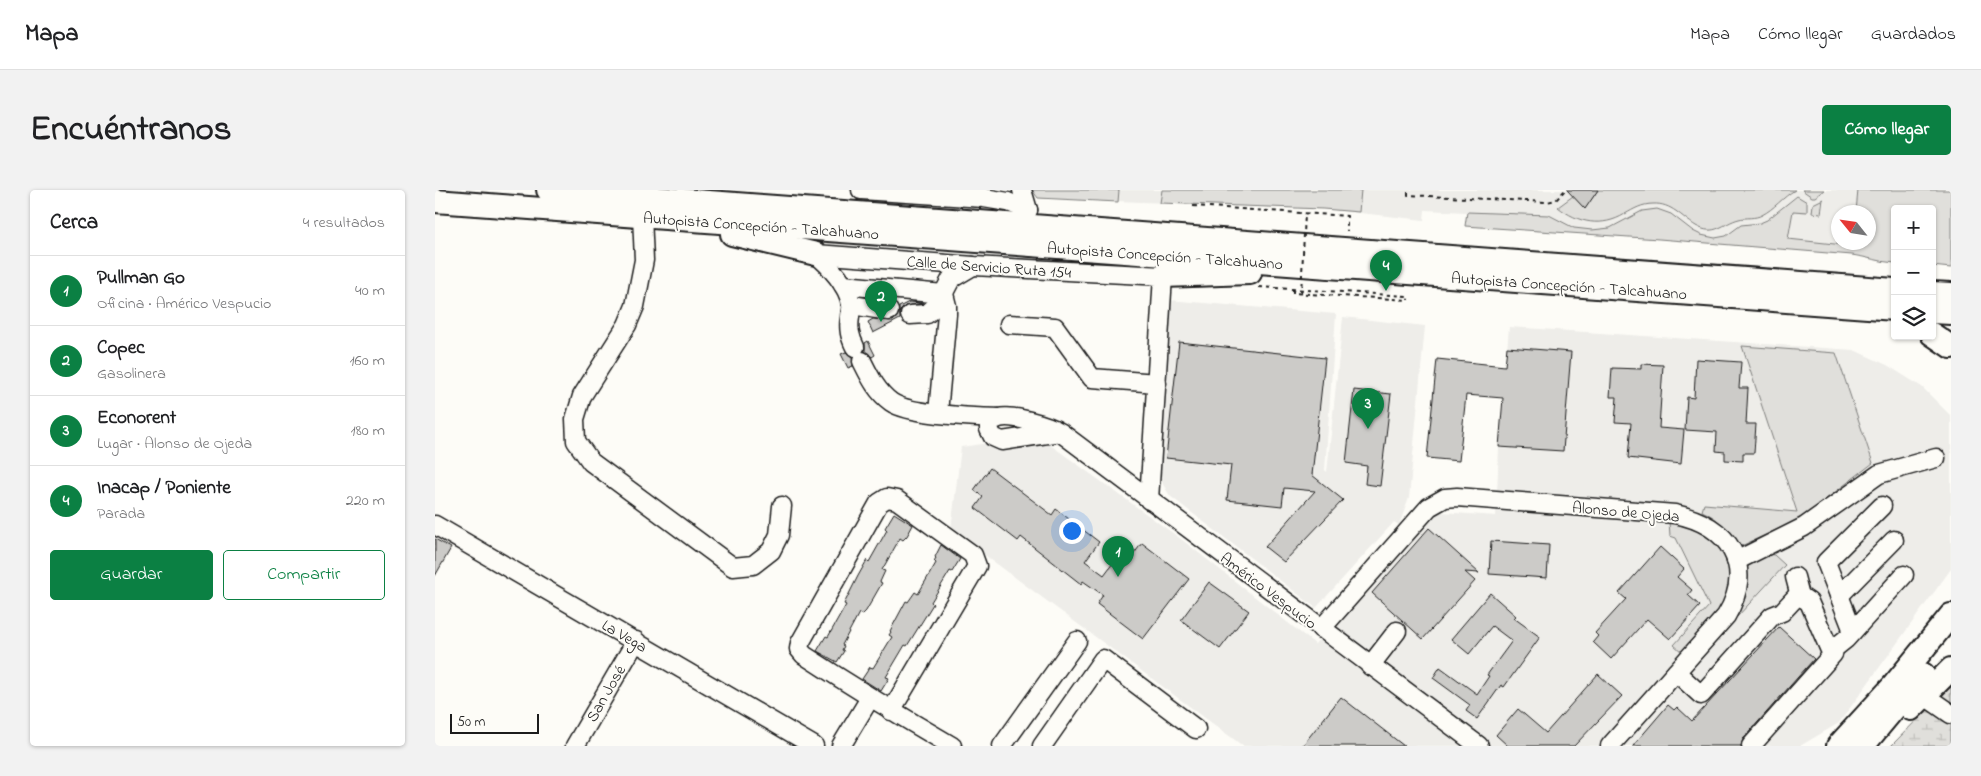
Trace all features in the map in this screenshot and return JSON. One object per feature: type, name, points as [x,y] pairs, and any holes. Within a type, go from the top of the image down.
[{"type":"main road","name":"Autopista Concepción - Talcahuano","points":[[548,190],[1346,251],[1891,290]]},
{"type":"main road","points":[[1025,200],[1064,228]]},
{"type":"main road","name":"Autopista Concepción - Talcahuano","points":[[435,201],[1891,309]]},
{"type":"main road","points":[[651,217],[816,254]]},
{"type":"main road","points":[[1163,276],[1234,274],[1311,266]]},
{"type":"main road","points":[[1936,293],[1951,294]]},
{"type":"main road","points":[[1869,307],[1891,315]]},
{"type":"main road","points":[[1936,312],[1951,313]]},
{"type":"main road","points":[[1936,337],[1951,347]]},
{"type":"main road","points":[[1845,744],[1951,615]]},
{"type":"main road","points":[[1845,744],[1951,640]]},
{"type":"main road","points":[[1873,746],[1951,669]]},
{"type":"street","points":[[861,190],[984,198],[1008,202],[1025,200]]},
{"type":"street","points":[[969,190],[984,198]]},
{"type":"street","points":[[651,217],[635,306],[627,325],[582,396],[575,419],[576,441],[591,462],[733,567],[753,565],[771,551],[779,535],[782,506]]},
{"type":"street","points":[[816,254],[830,267],[843,286],[852,305],[889,311]]},
{"type":"street","name":"Calle de Servicio Ruta 154","points":[[816,254],[974,266],[1163,276]]},
{"type":"street","points":[[910,315],[927,314],[937,304],[951,279],[974,266]]},
{"type":"street","points":[[1149,500],[1163,276]]},
{"type":"street","points":[[843,286],[943,294]]},
{"type":"street","points":[[938,413],[947,314],[947,306],[943,294]]},
{"type":"street","name":"Américo Vespucio","points":[[852,305],[849,334],[876,388],[889,402],[904,409],[998,418],[1005,417],[1044,424],[1060,432],[1479,746]]},
{"type":"street","points":[[1009,324],[1055,327],[1092,378],[1157,383]]},
{"type":"street","points":[[998,418],[989,424],[989,429],[993,437],[1002,441],[1060,432]]},
{"type":"street","points":[[1737,561],[1815,520],[1879,474],[1936,458]]},
{"type":"street","name":"Alonso de Ojeda","points":[[1321,629],[1429,507],[1445,498],[1457,497],[1665,513],[1699,520],[1717,531],[1729,544],[1737,561],[1738,588],[1732,607],[1610,746]]},
{"type":"street","points":[[891,711],[977,566],[973,555],[891,498],[884,499],[879,503],[799,646],[804,655],[891,711],[952,746]]},
{"type":"street","points":[[1853,631],[1826,562],[1882,506]]},
{"type":"street","name":"La Vega","points":[[435,525],[814,746]]},
{"type":"street","points":[[1839,596],[1894,540]]},
{"type":"street","points":[[1831,651],[1853,631],[1904,575]]},
{"type":"street","points":[[1751,746],[1833,654],[1809,602],[1800,596],[1795,577]]},
{"type":"street","points":[[1676,672],[1701,695],[1772,616],[1782,612],[1796,597],[1800,596]]},
{"type":"street","points":[[1370,666],[1397,631]]},
{"type":"street","name":"San José","points":[[575,746],[636,641]]},
{"type":"street","points":[[1002,746],[1077,641]]},
{"type":"street","points":[[1042,746],[1103,659],[1196,729]]},
{"type":"street","points":[[1925,696],[1951,714]]},
{"type":"street","points":[[841,746],[870,698]]},
{"type":"path","points":[[1409,192],[1408,195],[1547,202],[1556,200],[1565,190]]},
{"type":"path","points":[[1193,206],[1347,216],[1346,251]]},
{"type":"path","points":[[1301,294],[1305,214]]},
{"type":"path","points":[[1258,287],[1293,289],[1301,290],[1408,296],[1408,300],[1301,294],[1293,293],[1293,289]]},
{"type":"shaded area","points":[[1032,190],[1858,190],[1857,205],[1831,205],[1831,250],[1852,250],[1852,255],[1659,239],[1465,226],[1466,212],[1425,210],[1424,220],[1323,209],[1038,198]]},
{"type":"shaded area","points":[[1168,300],[1336,314],[1325,470],[1327,472],[1343,317],[1425,326],[1409,498],[1399,525],[1394,522],[1316,608],[1170,496],[1161,481]]},
{"type":"shaded area","points":[[1509,327],[1854,350],[1887,365],[1922,387],[1951,416],[1951,569],[1839,723],[1800,746],[1243,746],[951,530],[961,447],[1038,436],[1181,539],[1315,644],[1421,518],[1442,512],[1496,516],[1499,447]]},
{"type":"green space","points":[[1032,190],[1119,190],[1118,202],[1038,198]]},
{"type":"green space","points":[[1162,190],[1361,190],[1359,212],[1160,203]]},
{"type":"green space","points":[[1598,190],[1795,190],[1762,215],[1739,219],[1714,230],[1696,226],[1676,211],[1660,204],[1642,206],[1608,221],[1599,222],[1582,220],[1558,207],[1573,196],[1585,208]]},
{"type":"green space","points":[[1802,190],[1824,190],[1815,197],[1812,197]]},
{"type":"green space","points":[[1858,190],[1951,190],[1951,268],[1936,266],[1936,205],[1891,205],[1891,263],[1852,255],[1659,239],[1465,226],[1467,212],[1549,215],[1574,228],[1592,230],[1610,228],[1642,211],[1657,209],[1671,214],[1701,235],[1715,238],[1726,236],[1741,225],[1760,223],[1767,220],[1797,196],[1807,202],[1807,212],[1793,211],[1788,239],[1831,244],[1831,250],[1876,250],[1876,205],[1857,205]]},
{"type":"green space","points":[[1823,199],[1821,214],[1812,213],[1813,204]]},
{"type":"green space","points":[[1742,346],[1836,353],[1873,463],[1800,519],[1739,547],[1723,526],[1702,511],[1704,504],[1797,512]]},
{"type":"green space","points":[[1669,521],[1697,525],[1709,533],[1722,551],[1727,561],[1729,572],[1728,594],[1723,604],[1682,652],[1674,645],[1709,606],[1676,538],[1670,536]]},
{"type":"green space","points":[[1768,554],[1774,555],[1785,565],[1737,617],[1746,596],[1746,569],[1749,565]]},
{"type":"green space","points":[[1951,685],[1951,746],[1891,746]]},
{"type":"building","points":[[1567,190],[1598,190],[1585,209]]},
{"type":"building","points":[[909,302],[923,303],[905,306],[900,311],[900,319],[873,333],[868,322],[873,319],[893,321],[899,313],[899,307]]},
{"type":"building","points":[[868,341],[875,355],[872,357],[865,351],[865,343]]},
{"type":"building","points":[[1179,342],[1325,358],[1312,475],[1343,500],[1284,562],[1265,547],[1315,491],[1284,488],[1282,506],[1227,500],[1231,465],[1166,458]]},
{"type":"building","points":[[1507,347],[1571,352],[1563,451],[1499,447],[1503,398],[1466,395],[1459,461],[1427,458],[1437,359],[1505,366]]},
{"type":"building","points":[[846,352],[852,357],[853,366],[848,368],[841,354]]},
{"type":"building","points":[[1696,359],[1741,362],[1739,388],[1748,388],[1746,424],[1756,424],[1754,453],[1743,453],[1743,461],[1725,460],[1725,452],[1716,451],[1717,432],[1685,430],[1687,397],[1694,398]]},
{"type":"building","points":[[1641,364],[1663,365],[1659,428],[1684,430],[1681,464],[1628,458],[1631,423],[1615,422],[1617,397],[1610,397],[1612,368],[1641,369]]},
{"type":"building","points":[[1354,390],[1391,394],[1380,486],[1365,484],[1367,466],[1346,463]]},
{"type":"building","points":[[990,468],[1052,515],[1056,509],[1099,542],[1085,561],[1104,575],[1113,563],[1122,570],[1142,543],[1189,579],[1143,639],[1097,604],[1103,595],[1083,581],[1081,584],[1021,537],[1018,541],[975,508],[983,497],[974,490]]},
{"type":"building","points":[[894,513],[913,525],[903,540],[900,538],[882,570],[885,571],[880,582],[882,583],[866,611],[862,615],[859,613],[842,645],[844,646],[842,650],[844,651],[837,662],[817,651],[826,636],[828,637],[846,605],[844,604],[858,576],[867,560],[869,562]]},
{"type":"building","points":[[1429,528],[1479,573],[1465,572],[1475,581],[1423,639],[1372,593]]},
{"type":"building","points":[[435,539],[451,548],[435,576]]},
{"type":"building","points":[[1491,541],[1549,545],[1547,578],[1489,574]]},
{"type":"building","points":[[941,545],[960,559],[952,572],[950,571],[931,602],[933,604],[907,646],[905,645],[886,677],[889,678],[881,691],[862,679],[870,667],[873,668],[892,637],[889,635],[890,631],[906,601],[908,602],[915,592],[918,594],[936,563],[934,561],[935,557]]},
{"type":"building","points":[[1660,547],[1684,569],[1677,577],[1692,590],[1688,595],[1700,606],[1670,639],[1647,619],[1611,659],[1593,642],[1598,636],[1595,633],[1626,599],[1619,593]]},
{"type":"building","points":[[1209,582],[1249,611],[1220,649],[1181,620]]},
{"type":"building","points":[[1490,593],[1516,616],[1514,618],[1540,637],[1504,687],[1501,685],[1477,719],[1466,711],[1470,705],[1433,678],[1440,667],[1477,694],[1489,676],[1487,675],[1512,641],[1492,626],[1469,654],[1451,639]]},
{"type":"building","points":[[1779,627],[1814,659],[1743,739],[1741,746],[1633,746],[1668,705],[1674,710],[1677,707],[1692,721]]},
{"type":"building","points":[[1598,674],[1622,696],[1574,746],[1508,746],[1496,735],[1518,709],[1546,733]]},
{"type":"building","points":[[1341,697],[1404,746],[1302,746]]},
{"type":"place","name":"Inacap / Poniente","points":[[1386,291]]},
{"type":"place","name":"Copec","points":[[881,322]]},
{"type":"place","name":"Econorent","points":[[1368,429]]},
{"type":"place","name":"Pullman Go","points":[[1118,577]]}]
